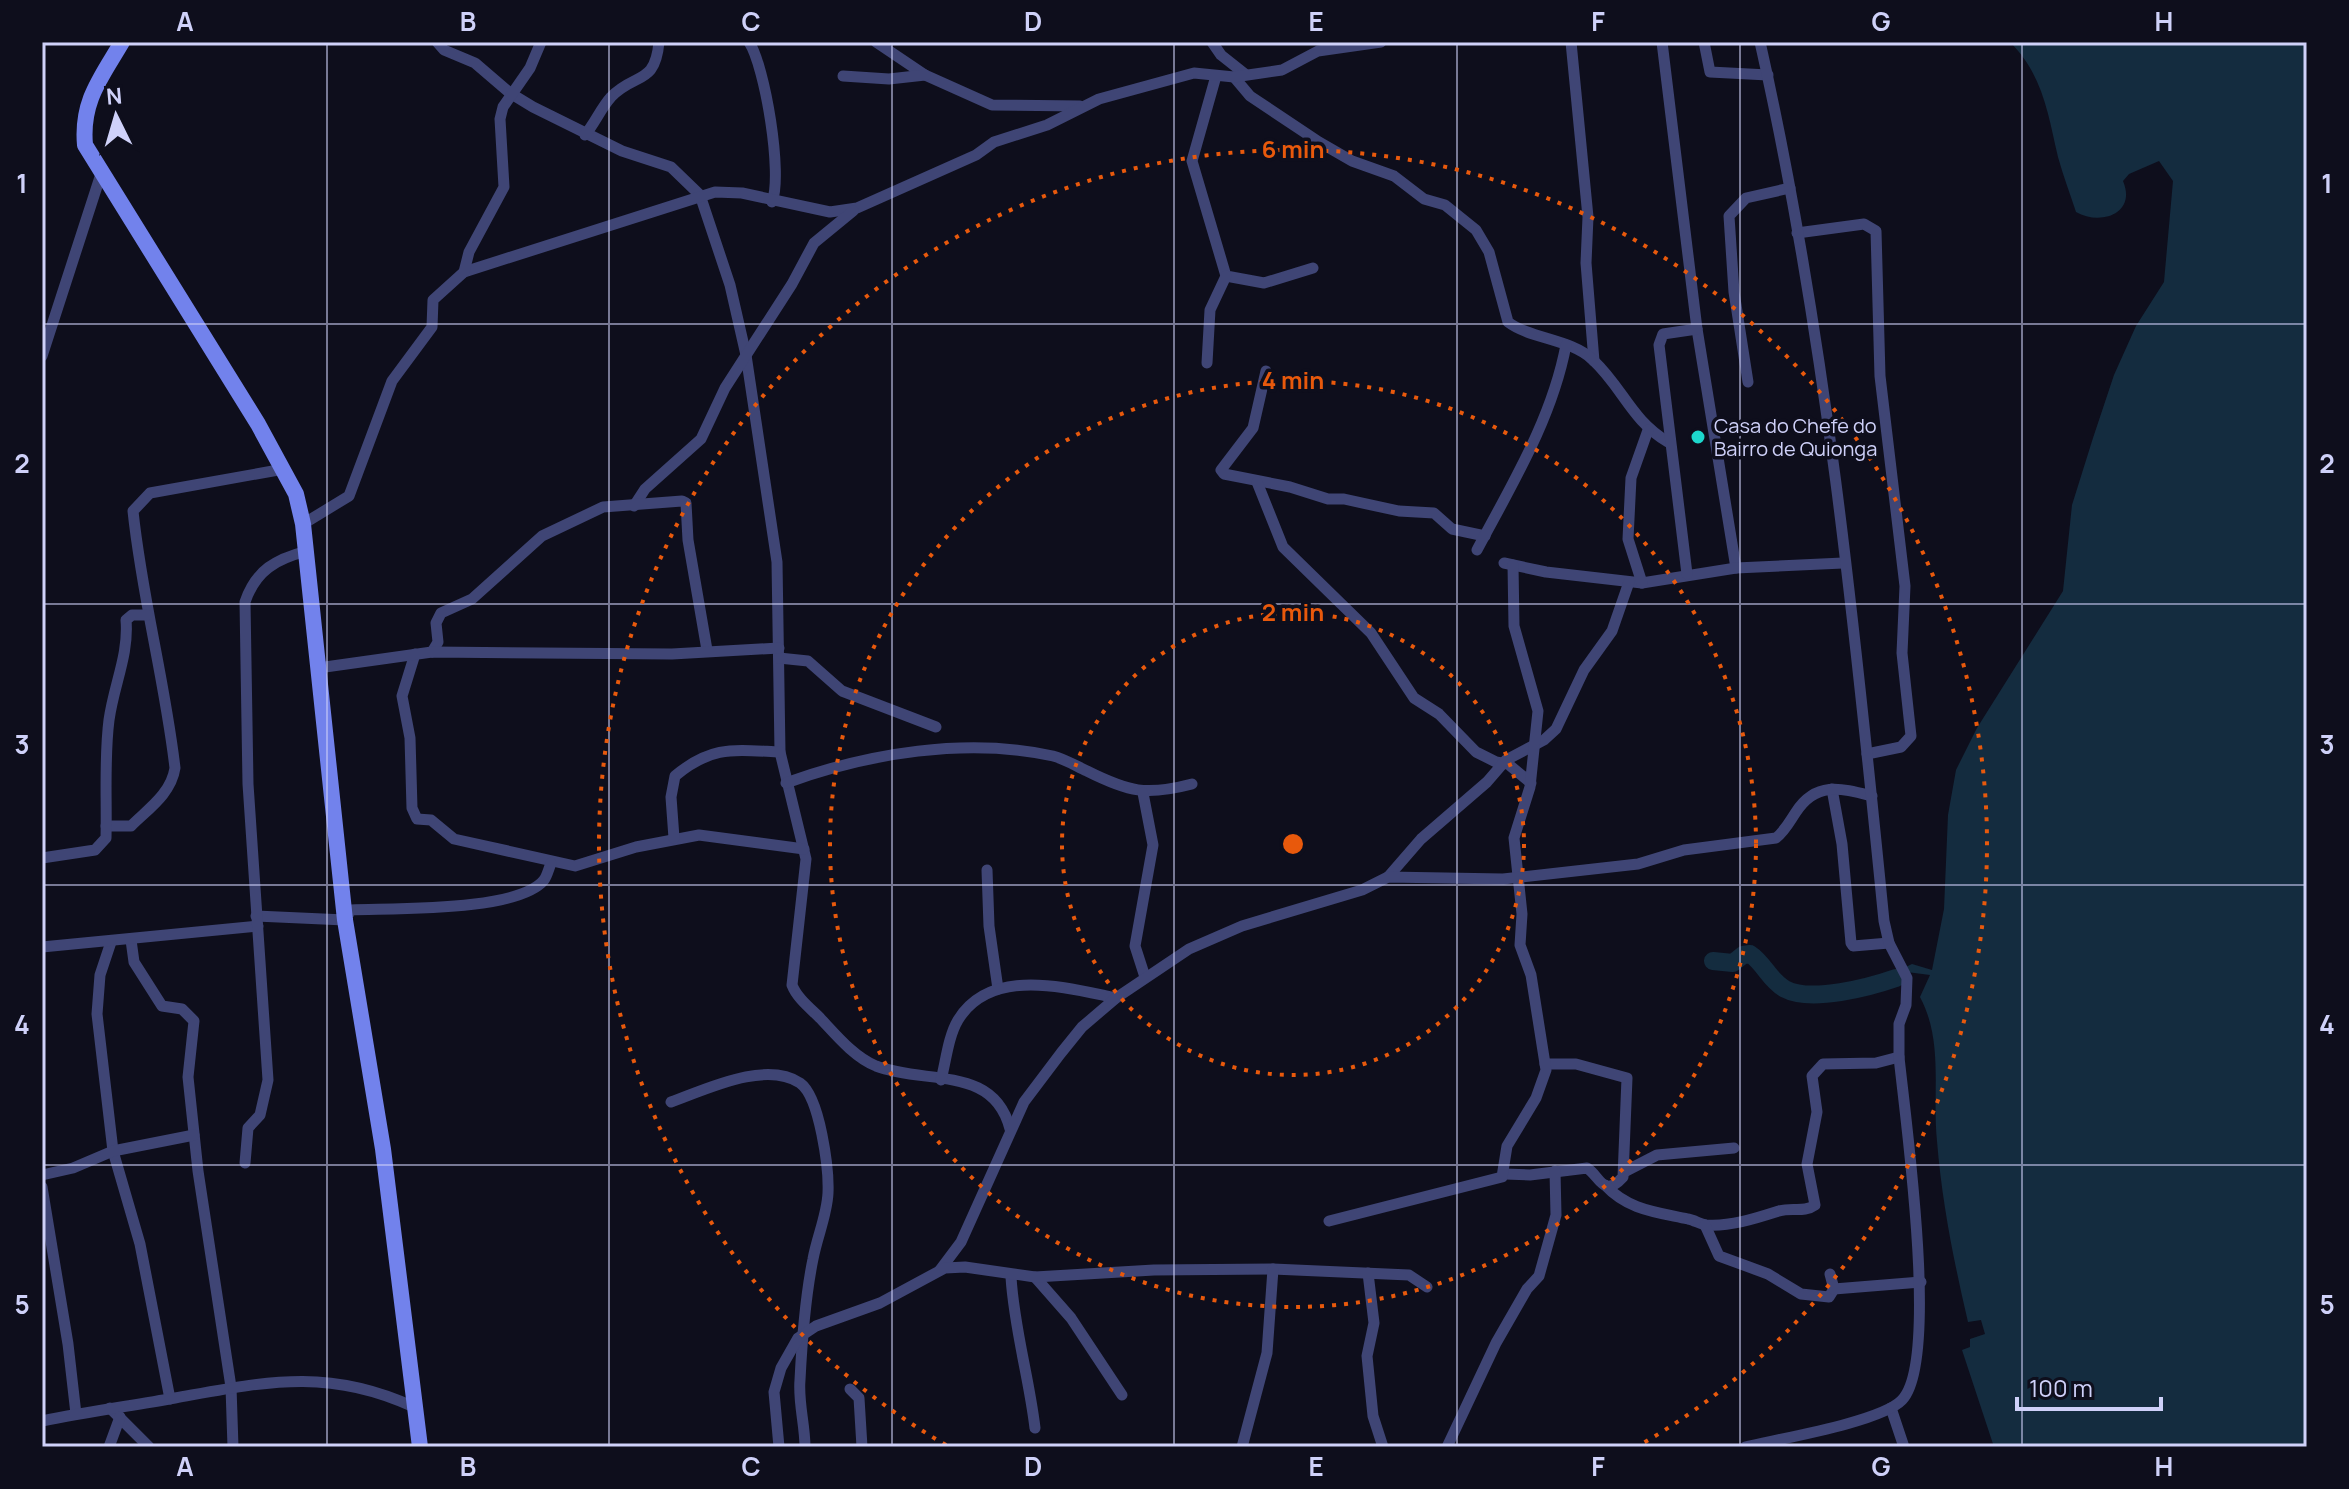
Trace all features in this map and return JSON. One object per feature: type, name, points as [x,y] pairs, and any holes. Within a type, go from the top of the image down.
[{"type":"main road","points":[[122,42],[87,102],[82,120],[85,145],[284,469],[296,494],[303,524],[345,920],[381,1134],[420,1447]]},
{"type":"street","points":[[437,42],[444,50],[491,74],[510,93],[585,135],[671,167],[700,195],[730,285],[746,355],[777,562],[780,752],[804,849],[806,878],[792,980],[795,992],[840,1039],[873,1064],[941,1080],[974,1083],[1002,1107],[1010,1129]]},
{"type":"street","points":[[464,272],[469,252],[504,187],[500,119],[510,93],[530,68],[541,42]]},
{"type":"street","points":[[585,135],[613,95],[651,72],[659,42]]},
{"type":"street","points":[[749,42],[772,123],[775,185],[772,202]]},
{"type":"street","points":[[876,42],[925,75],[992,105],[1080,106]]},
{"type":"street","points":[[1212,42],[1240,76],[1250,96],[1352,161],[1394,176],[1424,199],[1445,205],[1476,230],[1489,252],[1508,322],[1566,345],[1594,361],[1648,430],[1668,442]]},
{"type":"street","points":[[634,506],[645,489],[687,455],[701,439],[725,388],[818,236],[857,208],[976,155],[994,142],[1053,122],[1080,106],[1181,75],[1240,76],[1293,66],[1318,51],[1381,42]]},
{"type":"street","points":[[1571,42],[1588,217],[1586,263],[1594,361]]},
{"type":"street","points":[[1662,42],[1697,329],[1736,568]]},
{"type":"street","points":[[1704,42],[1710,72],[1768,75]]},
{"type":"street","points":[[1745,1447],[1871,1417],[1902,1401],[1911,1383],[1921,1282],[1899,1057],[1899,1024],[1906,1005],[1907,978],[1889,943],[1820,375],[1790,188],[1760,42]]},
{"type":"street","points":[[843,76],[889,79],[925,75]]},
{"type":"street","points":[[1207,363],[1210,310],[1226,276],[1192,161],[1216,76]]},
{"type":"street","points":[[42,356],[101,174]]},
{"type":"street","points":[[1748,382],[1734,292],[1729,216],[1746,198],[1790,188]]},
{"type":"street","points":[[303,524],[349,496],[392,381],[432,327],[433,300],[464,272],[700,195],[742,193],[772,202],[830,212],[857,208]]},
{"type":"street","points":[[1797,233],[1864,224],[1876,231],[1880,376],[1903,556],[1905,599],[1902,653],[1911,736],[1901,747],[1867,754]]},
{"type":"street","points":[[1226,276],[1264,283],[1313,268]]},
{"type":"street","points":[[1687,574],[1668,442],[1659,339],[1670,331],[1697,329]]},
{"type":"street","points":[[1477,550],[1541,428],[1560,374],[1566,345]]},
{"type":"street","points":[[1266,371],[1253,428],[1221,470],[1224,474],[1290,487],[1328,499],[1344,499],[1399,511],[1434,513],[1452,529],[1485,536]]},
{"type":"street","points":[[940,1270],[961,1242],[1024,1102],[1082,1027],[1116,998],[1189,949],[1242,926],[1362,890],[1388,877],[1421,839],[1487,782],[1504,763],[1556,729],[1584,670],[1612,631],[1635,582],[1628,539],[1631,478],[1648,430]]},
{"type":"street","points":[[106,826],[131,826],[155,807],[173,781],[175,768],[161,666],[147,615],[133,511],[142,497],[284,469]]},
{"type":"street","points":[[1257,482],[1283,547],[1371,633],[1414,698],[1439,714],[1476,752],[1504,763],[1531,783]]},
{"type":"street","points":[[432,652],[438,642],[436,623],[441,613],[469,601],[492,584],[533,542],[592,510],[686,503],[688,540],[707,650]]},
{"type":"street","points":[[245,1163],[248,1128],[260,1115],[268,1080],[246,754],[245,602],[251,585],[271,563],[307,551]]},
{"type":"street","points":[[1505,1174],[1507,1146],[1536,1098],[1545,1064],[1531,975],[1520,945],[1522,914],[1515,835],[1531,783],[1538,711],[1514,626],[1509,564],[1635,582],[1736,568],[1843,563]]},
{"type":"street","points":[[42,858],[95,850],[106,838],[109,719],[120,658],[128,645],[126,620],[132,615],[147,615]]},
{"type":"street","points":[[318,668],[432,652],[517,656],[562,651],[779,653],[808,661],[842,691],[936,727]]},
{"type":"street","points":[[415,654],[402,696],[410,738],[412,808],[417,819],[431,820],[454,839],[575,866],[674,838],[699,835],[804,849]]},
{"type":"street","points":[[786,783],[821,770],[882,756],[934,750],[998,749],[1057,757],[1115,785],[1143,793],[1192,784]]},
{"type":"street","points":[[674,838],[671,797],[675,776],[690,763],[722,750],[780,752]]},
{"type":"street","points":[[1388,877],[1482,881],[1638,864],[1684,850],[1769,841],[1781,834],[1808,796],[1832,789],[1872,796]]},
{"type":"street","points":[[1832,789],[1842,844],[1851,943],[1853,946],[1889,943]]},
{"type":"street","points":[[1143,793],[1153,845],[1135,946],[1145,977]]},
{"type":"street","points":[[42,947],[131,940],[257,921],[345,920],[351,910],[468,906],[521,895],[543,881],[551,863]]},
{"type":"street","points":[[987,870],[989,926],[998,989]]},
{"type":"street","points":[[131,940],[134,962],[162,1006],[182,1009],[194,1021],[188,1077],[231,1387],[233,1447]]},
{"type":"street","points":[[111,942],[100,975],[97,1014],[113,1151],[140,1244],[170,1399]]},
{"type":"street","points":[[941,1080],[958,1020],[985,994],[998,989],[1036,985],[1116,998]]},
{"type":"street","points":[[1329,1221],[1505,1174],[1530,1175],[1590,1169],[1596,1180],[1626,1204],[1641,1206],[1654,1215],[1692,1219],[1705,1225],[1735,1223],[1785,1210],[1807,1211],[1815,1205],[1807,1164],[1817,1112],[1812,1076],[1823,1064],[1876,1063],[1899,1057]]},
{"type":"street","points":[[1545,1064],[1576,1064],[1627,1078],[1624,1172],[1619,1181],[1605,1185]]},
{"type":"street","points":[[671,1102],[710,1088],[766,1076],[791,1079],[803,1085],[811,1096],[822,1138],[828,1197],[813,1260],[799,1383],[805,1447]]},
{"type":"street","points":[[42,1175],[73,1168],[113,1151],[194,1135]]},
{"type":"street","points":[[1624,1172],[1657,1155],[1734,1148]]},
{"type":"street","points":[[1447,1447],[1504,1330],[1527,1289],[1539,1276],[1556,1215],[1555,1171]]},
{"type":"street","points":[[42,1187],[68,1344],[76,1414]]},
{"type":"street","points":[[1705,1225],[1719,1256],[1768,1274],[1807,1296],[1829,1297],[1834,1289],[1830,1274]]},
{"type":"street","points":[[779,1447],[776,1381],[790,1350],[806,1332],[880,1303],[940,1270],[965,1267],[1011,1277],[1035,1277],[1154,1270],[1273,1269],[1409,1275],[1427,1287]]},
{"type":"street","points":[[1242,1447],[1267,1353],[1273,1269]]},
{"type":"street","points":[[1368,1273],[1374,1323],[1367,1356],[1373,1416],[1383,1447]]},
{"type":"street","points":[[1011,1277],[1016,1334],[1030,1386],[1035,1428]]},
{"type":"street","points":[[1035,1277],[1084,1334],[1122,1395]]},
{"type":"street","points":[[1834,1289],[1921,1282]]},
{"type":"street","points":[[42,1421],[231,1387],[304,1380],[332,1381],[391,1396],[414,1407]]},
{"type":"street","points":[[850,1389],[859,1398],[862,1447]]},
{"type":"street","points":[[110,1408],[149,1447]]},
{"type":"street","points":[[1891,1408],[1904,1447]]},
{"type":"street","points":[[109,1447],[120,1417]]},
{"type":"water","points":[[2010,42],[2307,42],[2307,1447],[1994,1447],[1962,1350],[1970,1347],[1970,1339],[1985,1334],[1981,1320],[1968,1322],[1945,1210],[1937,1141],[1935,1049],[1920,997],[1930,975],[1907,972],[1895,983],[1873,983],[1912,964],[1932,970],[1944,909],[1948,815],[1956,770],[1977,728],[2063,591],[2072,505],[2093,438],[2114,375],[2136,326],[2164,282],[2173,181],[2159,161],[2129,174],[2123,181],[2125,202],[2114,214],[2095,218],[2076,212],[2043,96],[2030,68]]},
{"type":"waterway","points":[[1713,961],[1733,963],[1750,954],[1779,985],[1796,993],[1825,994],[1896,978]]},
{"type":"place","name":"Casa do Chefe do Bairro de Quionga","points":[[1698,437]]}]
